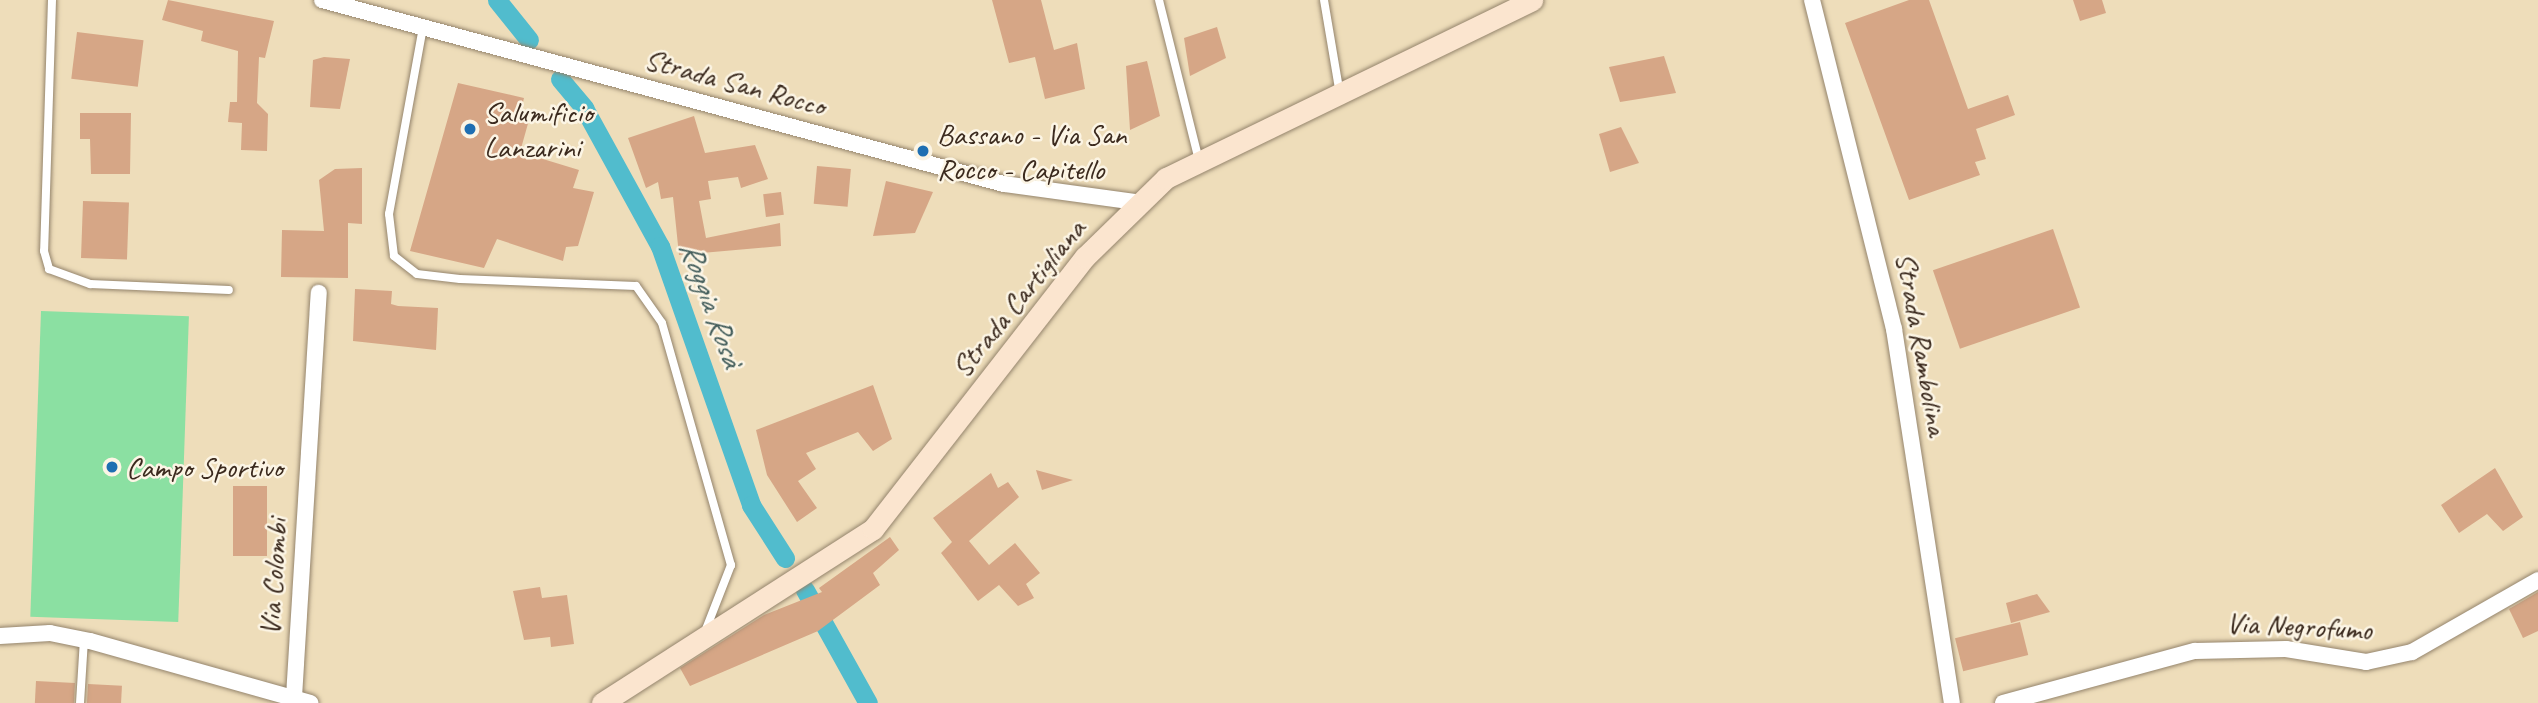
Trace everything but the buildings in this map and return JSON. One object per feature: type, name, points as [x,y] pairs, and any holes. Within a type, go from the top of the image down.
[{"type":"street","name":"Strada San Rocco","points":[[322,0],[1004,184],[1136,202]]},
{"type":"street","name":"Strada Cartigliana","points":[[602,703],[702,635],[873,529],[1021,335],[1136,202],[1199,161],[1339,89],[1532,0]]},
{"type":"street","name":"Strada Rambolina","points":[[1812,0],[1894,329],[1952,703]]},
{"type":"street","name":"Via Colombi","points":[[294,697],[319,293]]},
{"type":"street","name":"Via Negrofumo","points":[[2003,703],[2195,651],[2242,647],[2366,662],[2389,657],[2465,626],[2538,580]]},
{"type":"street","points":[[0,636],[50,634],[84,640],[310,703]]},
{"type":"lane","points":[[52,0],[44,251],[49,270],[90,284],[229,289]]},
{"type":"lane","points":[[1159,0],[1199,161]]},
{"type":"lane","points":[[1324,0],[1339,89]]},
{"type":"lane","points":[[423,27],[389,214],[394,256],[417,274],[460,279],[636,286],[662,323],[731,565],[702,635]]},
{"type":"lane","points":[[80,703],[84,640]]},
{"type":"green space","name":"Campo Sportivo","points":[[41,311],[189,316],[178,622],[30,617]]},
{"type":"waterway","name":"Roggia Rosà","points":[[497,0],[529,40]]},
{"type":"waterway","name":"Roggia Rosà","points":[[560,79],[584,108],[660,246],[751,505],[785,558]]},
{"type":"waterway","name":"Roggia Rosà","points":[[805,590],[868,703]]},
{"type":"place","name":"Salumificio Lanzarini","points":[[470,129]]},
{"type":"place","name":"Bassano - Via San Rocco - Capitello","points":[[923,151]]},
{"type":"place","name":"Campo Sportivo","points":[[112,467]]}]
